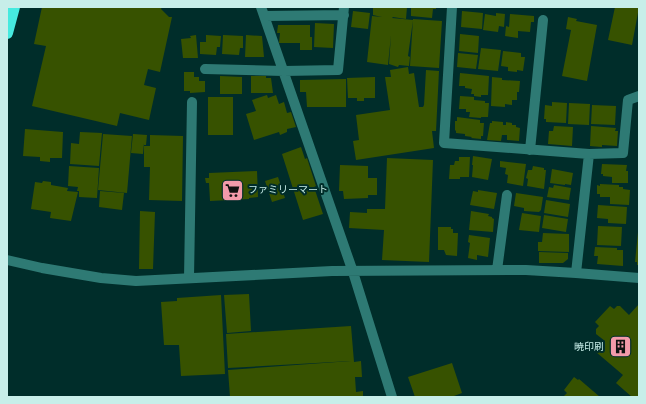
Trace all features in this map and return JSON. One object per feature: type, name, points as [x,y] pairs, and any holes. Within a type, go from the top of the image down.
[{"type":"highway","points":[[7,33],[14,7]]},
{"type":"street","points":[[452,7],[444,143],[588,154],[623,153],[628,100],[639,96]]},
{"type":"street","points":[[205,69],[284,71],[338,70],[344,11],[263,12],[284,71],[353,272],[392,397]]},
{"type":"street","points":[[530,150],[543,20]]},
{"type":"street","points":[[189,278],[192,102]]},
{"type":"street","points":[[576,273],[588,154]]},
{"type":"street","points":[[497,270],[507,194]]},
{"type":"street","points":[[7,260],[42,268],[101,278],[136,281],[332,271],[497,270],[576,273],[639,278]]},
{"type":"building","points":[[42,7],[162,7],[161,9],[169,17],[172,17],[160,72],[148,69],[144,85],[156,88],[149,120],[120,113],[117,126],[32,106],[46,46],[34,44]]},
{"type":"building","points":[[373,7],[407,7],[406,19],[392,18],[413,20],[408,56],[410,57],[409,66],[399,65],[398,67],[389,64],[391,35],[388,65],[367,62],[372,16],[382,17],[373,15]]},
{"type":"building","points":[[411,7],[436,7],[436,9],[433,9],[432,18],[411,16]]},
{"type":"building","points":[[615,7],[639,7],[632,45],[608,40]]},
{"type":"building","points":[[353,11],[370,13],[368,29],[351,27]]},
{"type":"building","points":[[462,11],[483,13],[482,29],[461,27]]},
{"type":"building","points":[[496,13],[505,14],[504,27],[499,26],[498,32],[483,30],[485,14],[496,16]]},
{"type":"building","points":[[510,14],[534,16],[534,22],[531,22],[530,32],[518,31],[518,38],[505,36],[506,26],[509,27]]},
{"type":"building","points":[[568,17],[577,19],[576,21],[597,25],[587,81],[562,76],[571,30],[566,29]]},
{"type":"building","points":[[413,19],[442,21],[439,68],[410,66]]},
{"type":"building","points":[[315,23],[334,24],[333,48],[314,47]]},
{"type":"building","points":[[278,25],[310,25],[312,50],[300,50],[300,43],[279,43],[280,33],[277,33]]},
{"type":"building","points":[[460,34],[479,36],[478,53],[459,51]]},
{"type":"building","points":[[196,35],[198,58],[183,58],[181,39],[191,38],[190,36]]},
{"type":"building","points":[[206,35],[221,36],[220,47],[217,47],[216,55],[200,54],[200,42],[206,42]]},
{"type":"building","points":[[223,35],[243,36],[243,48],[240,48],[239,55],[222,54]]},
{"type":"building","points":[[246,35],[262,36],[264,57],[245,57]]},
{"type":"building","points":[[481,48],[501,50],[498,71],[478,69]]},
{"type":"building","points":[[503,51],[521,53],[521,57],[525,57],[523,71],[508,71],[508,67],[501,66]]},
{"type":"building","points":[[458,53],[478,55],[476,69],[457,67]]},
{"type":"building","points":[[408,67],[409,74],[414,73],[419,107],[423,107],[424,105],[426,70],[439,71],[436,131],[432,131],[434,148],[356,160],[353,141],[359,140],[356,115],[390,110],[385,77],[391,77],[390,70]]},
{"type":"building","points":[[184,72],[194,72],[194,77],[199,77],[199,81],[205,81],[205,92],[190,93],[190,91],[184,91]]},
{"type":"building","points":[[460,73],[489,76],[488,95],[481,95],[481,97],[474,96],[474,94],[471,94],[472,89],[465,88],[465,86],[459,86]]},
{"type":"building","points":[[220,76],[242,77],[242,94],[220,94]]},
{"type":"building","points":[[251,76],[266,76],[266,78],[271,78],[273,93],[251,93]]},
{"type":"building","points":[[375,77],[375,98],[364,98],[364,101],[357,101],[357,98],[348,98],[347,78]]},
{"type":"building","points":[[492,77],[502,78],[502,80],[520,81],[519,92],[517,92],[517,100],[512,100],[512,105],[505,104],[505,107],[491,106]]},
{"type":"building","points":[[346,79],[346,107],[307,107],[306,92],[300,92],[300,80]]},
{"type":"building","points":[[267,95],[268,98],[276,95],[279,104],[284,102],[287,113],[291,112],[296,127],[287,129],[287,132],[280,135],[279,132],[254,140],[246,114],[256,111],[252,100]]},
{"type":"building","points":[[460,96],[474,97],[474,100],[489,103],[488,117],[469,117],[470,112],[466,112],[466,109],[459,109]]},
{"type":"building","points":[[208,97],[233,97],[233,135],[208,135]]},
{"type":"building","points":[[552,102],[567,103],[566,123],[546,122],[546,119],[544,119],[545,105],[552,106]]},
{"type":"building","points":[[569,103],[590,104],[589,125],[568,124]]},
{"type":"building","points":[[592,105],[616,106],[615,125],[591,124]]},
{"type":"building","points":[[457,117],[480,120],[480,123],[484,123],[483,136],[481,136],[481,139],[471,138],[472,137],[465,136],[465,134],[456,133],[455,121],[457,121]]},
{"type":"building","points":[[492,121],[503,122],[503,125],[506,125],[506,122],[516,125],[516,127],[520,128],[519,141],[507,140],[507,135],[502,135],[501,141],[487,140],[490,123],[492,123]]},
{"type":"building","points":[[554,126],[573,127],[572,146],[548,144],[549,131],[553,131]]},
{"type":"building","points":[[591,126],[616,128],[615,131],[618,131],[617,146],[590,146]]},
{"type":"building","points":[[25,129],[63,132],[62,158],[50,158],[50,162],[40,161],[40,157],[23,156]]},
{"type":"building","points":[[80,132],[102,133],[99,166],[70,164],[71,143],[79,144]]},
{"type":"building","points":[[103,134],[132,136],[127,193],[98,190]]},
{"type":"building","points":[[133,134],[147,135],[146,145],[144,145],[144,143],[143,154],[131,153]]},
{"type":"building","points":[[150,135],[183,136],[182,201],[149,200],[150,167],[144,167],[144,146],[150,146]]},
{"type":"building","points":[[301,147],[305,159],[307,158],[316,186],[314,187],[323,214],[303,220],[282,154]]},
{"type":"building","points":[[473,156],[492,159],[488,180],[472,177]]},
{"type":"building","points":[[459,157],[470,157],[469,177],[449,179],[450,165],[454,165],[455,161],[459,161]]},
{"type":"building","points":[[387,158],[433,160],[429,262],[382,260],[384,230],[349,228],[350,212],[367,213],[367,209],[385,209]]},
{"type":"building","points":[[500,161],[526,164],[523,186],[507,183],[508,175],[505,174],[506,168],[500,167]]},
{"type":"building","points":[[602,164],[627,165],[626,171],[628,171],[628,183],[612,183],[612,177],[603,176],[603,174],[601,174]]},
{"type":"building","points":[[340,165],[368,166],[368,178],[377,178],[377,195],[368,195],[368,198],[344,199],[343,191],[339,191]]},
{"type":"building","points":[[69,166],[99,168],[97,198],[79,197],[79,191],[77,191],[78,187],[68,186]]},
{"type":"building","points":[[533,166],[544,168],[544,170],[546,170],[544,189],[527,186],[528,179],[526,178],[528,170],[532,170]]},
{"type":"building","points":[[552,169],[573,173],[571,185],[550,183]]},
{"type":"building","name":"ファミリーマート","points":[[257,171],[258,197],[249,199],[210,201],[209,183],[206,183],[205,178],[209,178],[209,173]]},
{"type":"building","points":[[278,177],[285,198],[272,202],[265,181]]},
{"type":"building","points":[[43,181],[51,182],[51,185],[68,188],[67,191],[78,192],[71,221],[50,218],[51,212],[31,209],[35,182],[42,183]]},
{"type":"building","points":[[600,184],[619,185],[619,187],[623,187],[623,189],[630,190],[629,205],[610,204],[610,197],[600,197],[600,194],[597,194],[597,185],[600,186]]},
{"type":"building","points":[[554,185],[571,188],[569,200],[547,197],[549,187],[553,188]]},
{"type":"building","points":[[478,190],[497,193],[494,209],[470,205],[473,191],[478,192]]},
{"type":"building","points":[[100,191],[124,193],[122,210],[99,207]]},
{"type":"building","points":[[516,193],[543,197],[541,210],[539,212],[524,211],[524,208],[514,206]]},
{"type":"building","points":[[546,200],[570,204],[568,217],[544,213]]},
{"type":"building","points":[[598,205],[627,207],[626,224],[608,223],[608,219],[597,218]]},
{"type":"building","points":[[140,211],[155,212],[153,269],[139,269]]},
{"type":"building","points":[[471,211],[489,214],[488,216],[494,219],[493,232],[469,230]]},
{"type":"building","points":[[522,213],[541,216],[539,232],[519,230]]},
{"type":"building","points":[[544,215],[568,219],[566,232],[542,228]]},
{"type":"building","points":[[598,226],[622,227],[621,246],[597,245]]},
{"type":"building","points":[[438,227],[451,227],[451,229],[453,229],[453,233],[458,233],[457,256],[446,255],[444,250],[438,250]]},
{"type":"building","points":[[638,232],[639,265],[637,265],[637,262],[635,262]]},
{"type":"building","points":[[543,233],[569,234],[569,252],[538,251],[538,242],[542,242]]},
{"type":"building","points":[[469,235],[490,238],[488,257],[477,255],[477,260],[468,258],[470,243],[468,242]]},
{"type":"building","points":[[595,247],[617,248],[617,250],[623,250],[623,266],[597,264],[598,256],[594,256]]},
{"type":"building","points":[[539,252],[568,253],[568,259],[563,263],[539,263]]},
{"type":"building","points":[[249,294],[251,331],[227,333],[224,295]]},
{"type":"building","points":[[221,295],[225,374],[181,376],[179,345],[164,345],[161,302],[177,301],[177,298]]},
{"type":"building","name":"暁印刷","points":[[639,304],[639,397],[632,397],[616,383],[623,375],[596,352],[605,341],[596,334],[596,329],[599,326],[595,322],[610,306],[614,309],[617,306],[620,306],[629,315]]},
{"type":"building","points":[[351,326],[354,362],[361,361],[362,377],[355,377],[356,392],[363,391],[363,397],[230,397],[228,370],[351,361],[228,368],[226,334]]},
{"type":"building","points":[[452,363],[462,393],[454,397],[415,397],[408,377]]},
{"type":"building","points":[[574,377],[578,380],[579,379],[600,397],[563,397],[567,393],[564,390]]},
{"type":"place","name":"ファミリーマート","points":[[233,190]]},
{"type":"place","name":"暁印刷","points":[[620,347]]}]
